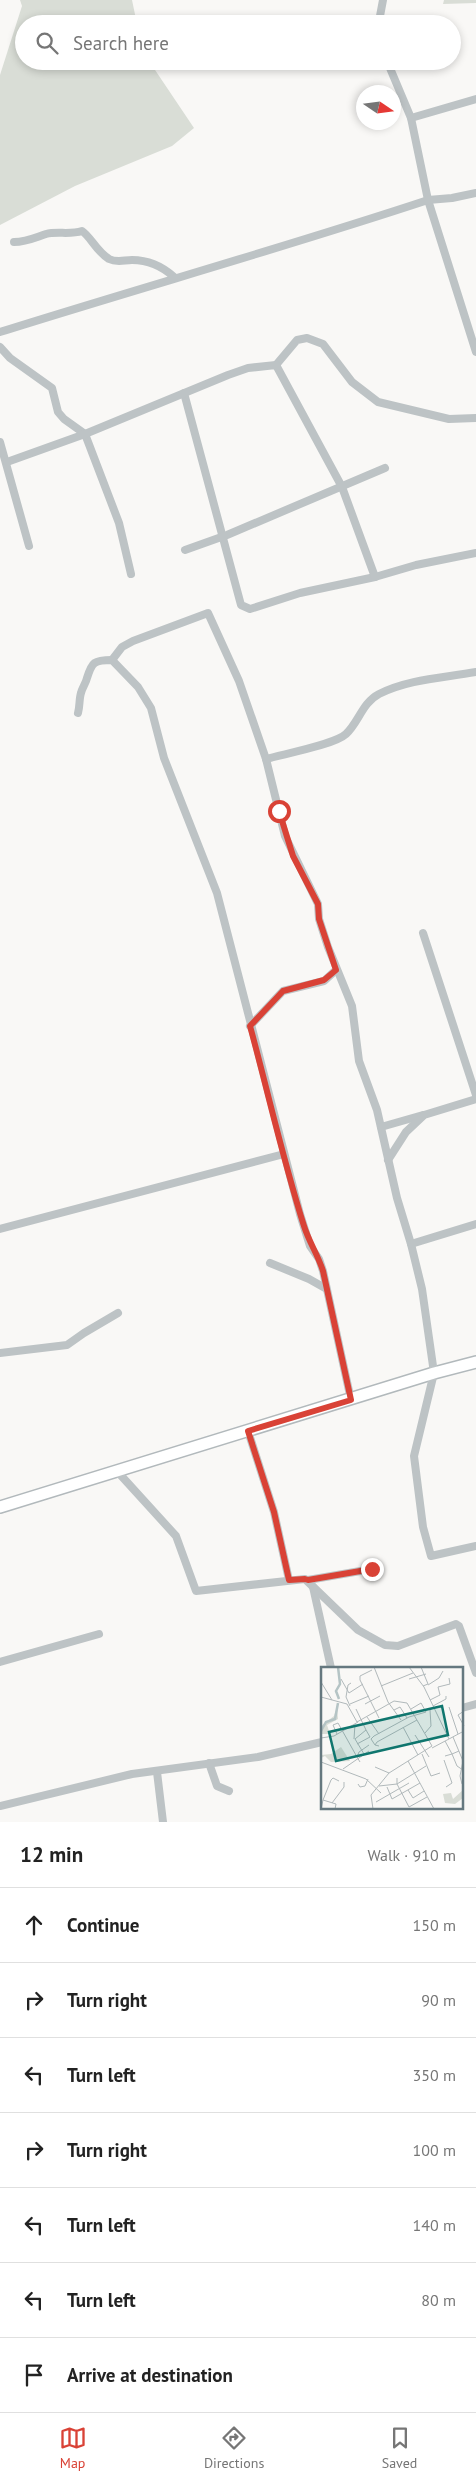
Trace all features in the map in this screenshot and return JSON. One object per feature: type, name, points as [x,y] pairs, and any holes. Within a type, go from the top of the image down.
[{"type":"main road","points":[[0,1508],[116,1470],[351,1400],[434,1373],[476,1362]]},
{"type":"street","points":[[380,15],[383,0]]},
{"type":"street","points":[[391,70],[411,118],[428,200],[476,352]]},
{"type":"street","points":[[411,118],[476,99]]},
{"type":"street","points":[[0,332],[174,277],[259,255],[428,200],[476,193]]},
{"type":"street","points":[[14,242],[28,241],[47,234],[74,234],[82,231],[87,234],[91,243],[110,260],[147,262],[164,268],[174,277]]},
{"type":"street","points":[[6,462],[85,434],[184,392],[248,368],[276,365],[297,340],[307,338],[323,344],[352,382],[378,402],[449,419],[476,418]]},
{"type":"street","points":[[0,347],[10,358],[52,388],[58,412],[64,420],[85,434],[119,523],[131,574]]},
{"type":"street","points":[[276,365],[342,487],[375,577]]},
{"type":"street","points":[[184,392],[241,605],[245,609],[300,593],[375,577],[416,565],[476,553]]},
{"type":"street","points":[[0,442],[29,546]]},
{"type":"street","points":[[185,550],[224,536],[385,468]]},
{"type":"street","points":[[78,713],[81,692],[92,664],[98,661],[112,660],[122,647],[133,641],[208,613],[239,681],[266,759],[285,836],[318,904],[319,919],[336,970],[352,1006],[359,1061],[381,1127],[422,1288],[434,1373],[414,1456],[423,1527],[431,1557],[476,1546]]},
{"type":"street","points":[[112,660],[138,686],[151,708],[164,758],[217,893],[284,1154],[310,1246],[319,1258],[351,1400]]},
{"type":"street","points":[[266,759],[344,736],[354,726],[358,714],[371,699],[379,694],[419,680],[434,680],[476,672]]},
{"type":"street","points":[[381,1127],[424,1115],[476,1097],[423,933]]},
{"type":"street","points":[[250,1026],[283,991],[324,980],[336,970]]},
{"type":"street","points":[[388,1160],[406,1132],[424,1115]]},
{"type":"street","points":[[0,1229],[284,1154]]},
{"type":"street","points":[[411,1244],[476,1224]]},
{"type":"street","points":[[270,1263],[325,1288]]},
{"type":"street","points":[[0,1353],[66,1345],[118,1313]]},
{"type":"street","points":[[248,1431],[274,1512],[289,1580]]},
{"type":"street","points":[[116,1470],[176,1536],[196,1591],[305,1579],[345,1615],[358,1630],[392,1647],[456,1624],[459,1626],[476,1673]]},
{"type":"street","points":[[311,1584],[372,1569]]},
{"type":"street","points":[[311,1584],[330,1667]]},
{"type":"street","points":[[0,1662],[99,1634]]},
{"type":"street","points":[[0,1806],[132,1774],[258,1757],[321,1742]]},
{"type":"street","points":[[209,1763],[216,1786],[229,1792]]},
{"type":"street","points":[[157,1772],[163,1822]]},
{"type":"shaded area","points":[[20,0],[132,0],[135,15],[19,15],[22,6]]},
{"type":"shaded area","points":[[444,0],[476,0],[476,3],[443,4]]},
{"type":"shaded area","points":[[15,28],[15,70],[155,70],[194,128],[172,146],[75,186],[0,225],[0,75]]},
{"type":"route","points":[[279,811],[285,836],[293,856],[318,904],[319,919],[336,970],[324,980],[283,991],[250,1026],[300,1214],[310,1246],[319,1258],[323,1271],[325,1288],[351,1400],[248,1431],[274,1512],[289,1580],[308,1580],[372,1569]]}]
